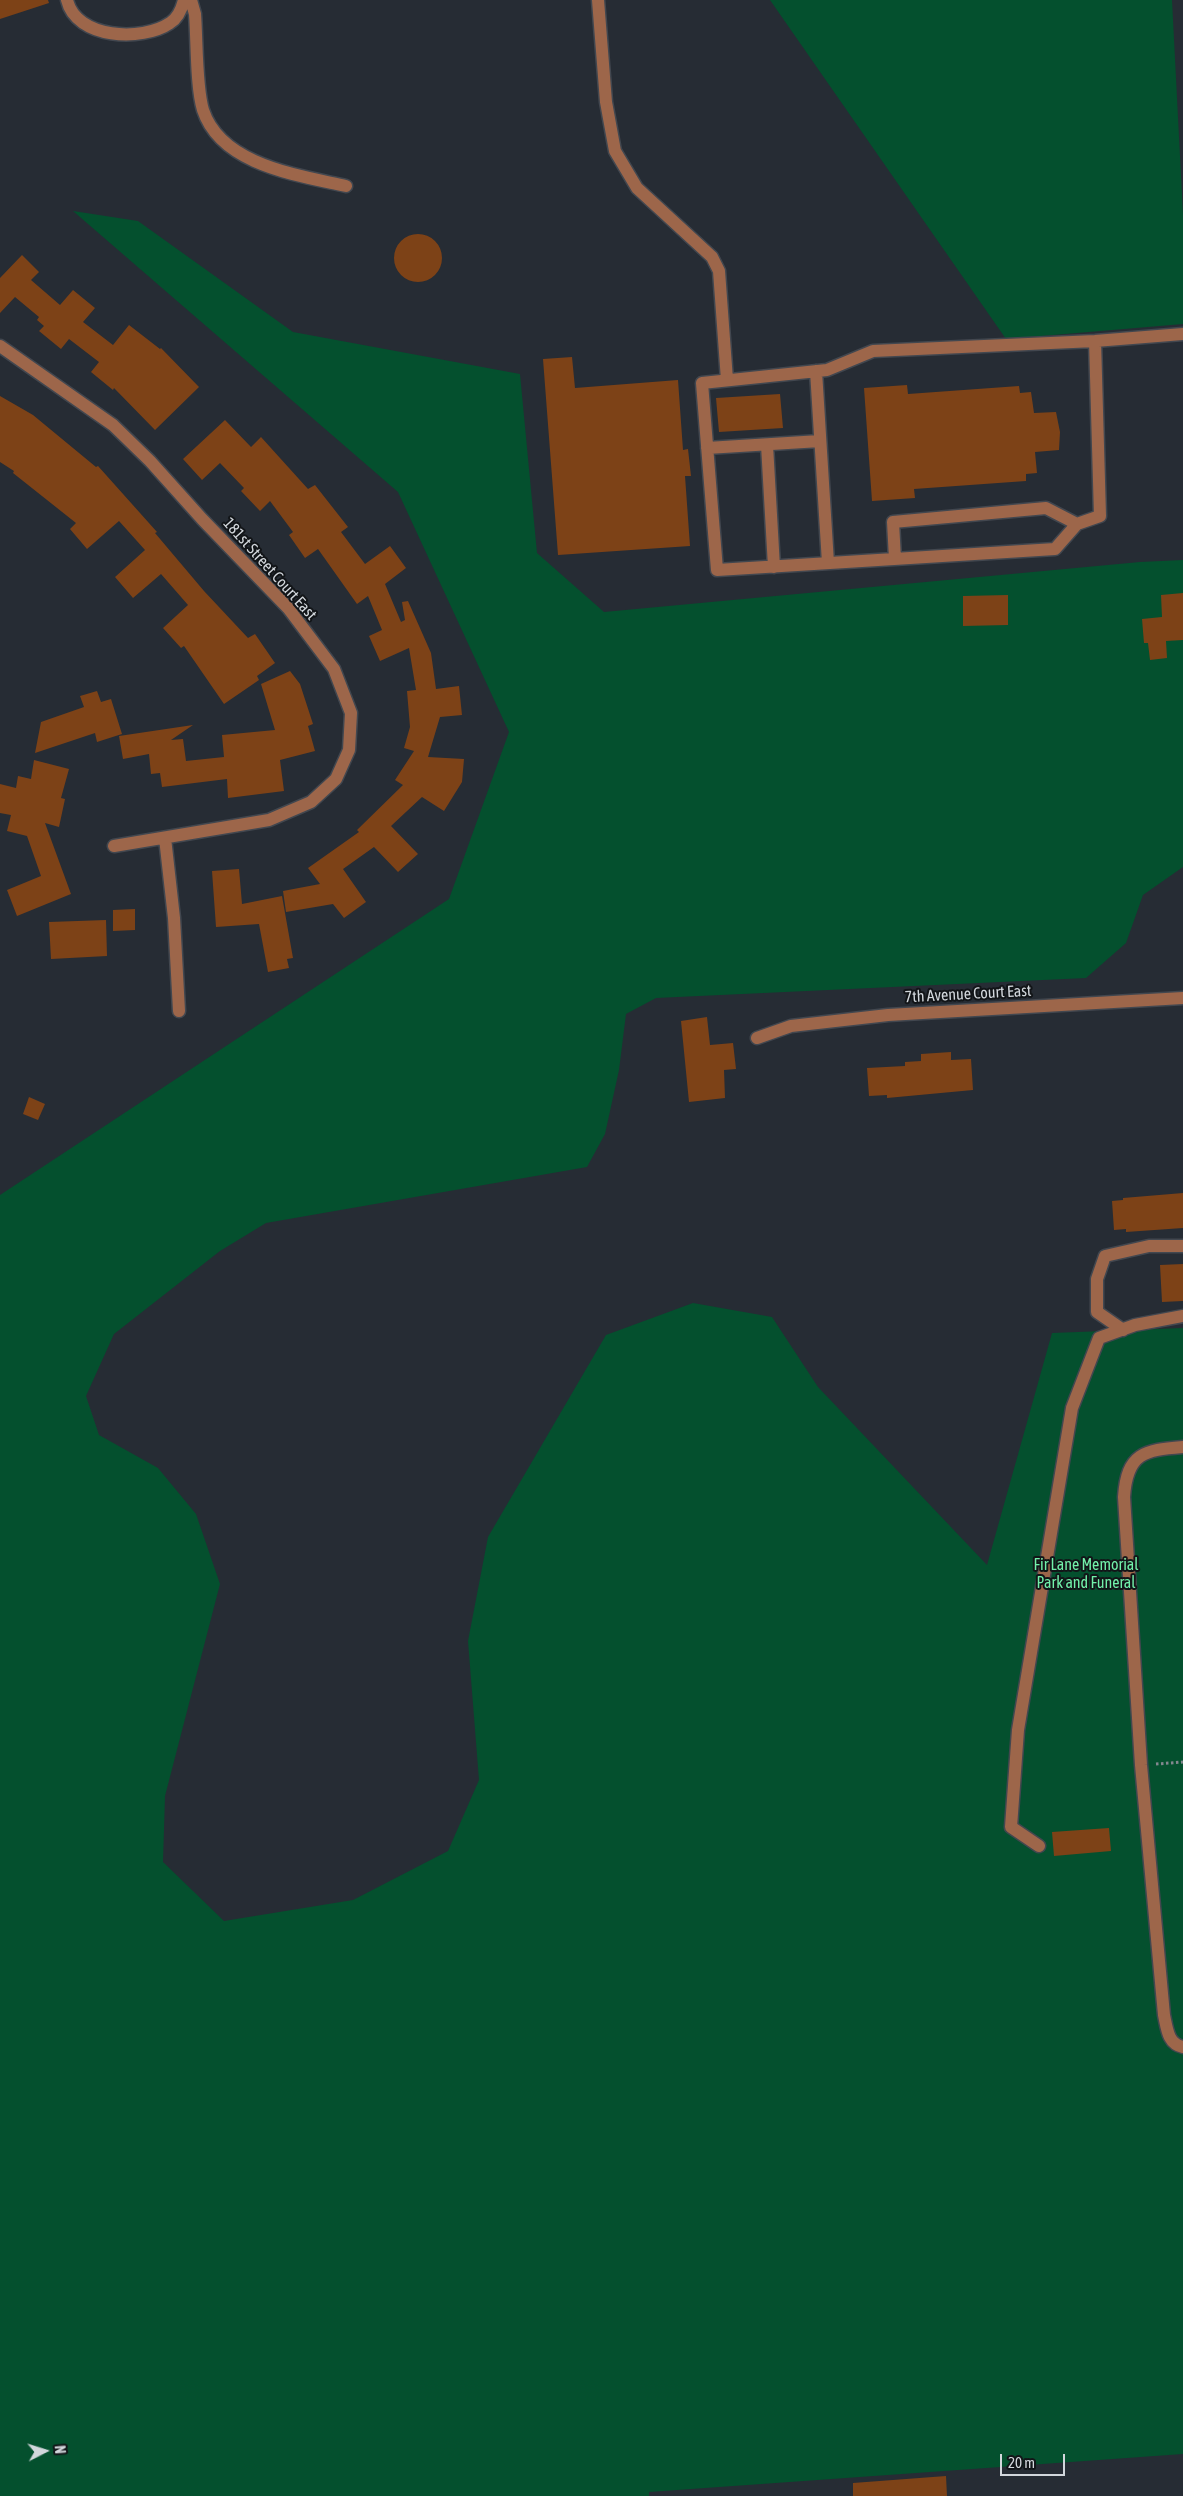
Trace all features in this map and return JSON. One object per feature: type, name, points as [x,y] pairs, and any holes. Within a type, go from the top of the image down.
[{"type":"street","points":[[67,0],[69,9],[85,24],[102,31],[139,34],[171,22],[182,10],[184,0]]},
{"type":"street","points":[[191,0],[195,14],[202,108],[209,125],[225,142],[243,155],[273,168],[346,186]]},
{"type":"street","points":[[598,0],[606,102],[615,151],[637,188],[712,257],[719,271],[727,380]]},
{"type":"street","points":[[1095,341],[1100,516],[1077,524],[1056,549],[717,570],[702,383],[827,370],[873,351],[1095,341],[1132,340],[1183,334]]},
{"type":"street","name":"181st Street Court East","points":[[0,346],[113,425],[150,461],[202,519],[288,608],[334,669],[351,713],[349,750],[336,779],[311,802],[269,820],[114,846]]},
{"type":"street","points":[[816,371],[828,563]]},
{"type":"street","points":[[707,448],[820,441]]},
{"type":"street","points":[[767,445],[774,567]]},
{"type":"street","points":[[895,559],[893,522],[1046,508],[1077,524]]},
{"type":"street","points":[[165,838],[174,918],[179,1011]]},
{"type":"street","name":"7th Avenue Court East","points":[[758,1038],[791,1026],[888,1015],[1183,998]]},
{"type":"street","points":[[1123,1330],[1097,1312],[1097,1280],[1105,1256],[1149,1246],[1183,1246]]},
{"type":"street","points":[[1039,1846],[1010,1827],[1018,1730],[1072,1408],[1099,1338],[1123,1330],[1183,1316]]},
{"type":"street","points":[[1183,1447],[1146,1451],[1136,1458],[1125,1481],[1124,1496],[1141,1765],[1164,2015],[1170,2039],[1176,2046],[1183,2047]]},
{"type":"path","points":[[1141,1765],[1183,1762]]},
{"type":"green space","points":[[770,0],[1172,0],[1183,215],[1183,324],[1006,339]]},
{"type":"green space","name":"Fir Lane Memorial Park and Funeral","points":[[73,211],[138,221],[293,332],[520,374],[537,553],[604,612],[1140,562],[1183,560],[1183,867],[1143,895],[1126,943],[1086,978],[656,998],[626,1014],[619,1070],[605,1134],[587,1167],[266,1223],[220,1251],[114,1334],[86,1396],[99,1435],[158,1468],[196,1514],[220,1584],[165,1796],[163,1862],[224,1921],[353,1900],[448,1851],[479,1780],[468,1641],[488,1537],[606,1335],[693,1303],[772,1317],[818,1387],[987,1565],[1052,1333],[1183,1328],[1183,2454],[649,2492],[649,2496],[0,2496],[0,1195],[449,899],[509,732],[398,492]]},
{"type":"building","points":[[0,0],[48,0],[49,3],[0,19]]},
{"type":"building","points":[[418,234],[427,236],[435,241],[440,249],[442,258],[440,267],[435,275],[427,280],[418,282],[409,280],[401,275],[396,267],[394,258],[396,249],[401,241],[409,236]]},
{"type":"building","points":[[22,255],[39,272],[31,280],[60,305],[73,290],[95,308],[83,322],[113,345],[129,325],[161,348],[199,387],[155,430],[114,388],[113,390],[91,372],[99,362],[69,339],[61,349],[39,331],[44,326],[37,320],[39,317],[15,297],[0,313],[0,278]]},
{"type":"building","points":[[572,357],[575,388],[678,380],[683,450],[688,449],[691,476],[685,476],[690,546],[558,555],[543,359]]},
{"type":"building","points":[[907,385],[908,394],[1019,386],[1020,393],[1031,392],[1034,413],[1056,412],[1060,432],[1059,450],[1035,452],[1037,473],[1026,474],[1026,481],[914,489],[915,498],[872,501],[864,388]]},
{"type":"building","points":[[780,394],[783,428],[719,432],[716,398]]},
{"type":"building","points":[[0,396],[33,415],[96,467],[98,466],[157,532],[155,533],[204,591],[248,638],[255,634],[275,663],[257,676],[259,680],[224,704],[184,646],[181,648],[163,628],[188,605],[161,574],[133,598],[115,577],[145,550],[119,521],[87,549],[70,529],[76,523],[13,473],[14,471],[0,462]]},
{"type":"building","points":[[225,420],[251,447],[261,437],[308,489],[315,485],[348,527],[341,532],[365,564],[390,546],[406,568],[385,584],[401,622],[405,620],[402,602],[408,601],[431,653],[436,689],[459,686],[462,715],[440,717],[428,757],[464,759],[462,782],[444,811],[422,797],[391,826],[418,854],[398,872],[374,847],[343,869],[366,902],[344,918],[333,904],[286,912],[283,891],[320,884],[308,868],[359,832],[357,830],[403,785],[395,780],[414,751],[404,748],[410,727],[407,691],[416,690],[409,648],[380,661],[369,636],[382,630],[368,596],[357,604],[318,549],[305,558],[289,535],[293,532],[270,501],[260,511],[241,491],[244,488],[220,463],[202,480],[183,459]]},
{"type":"building","points":[[1183,593],[1183,640],[1166,641],[1167,658],[1150,660],[1148,643],[1144,643],[1142,619],[1162,617],[1161,595]]},
{"type":"building","points":[[1008,595],[1008,625],[963,626],[963,596]]},
{"type":"building","points":[[290,671],[300,684],[313,724],[308,726],[315,751],[280,760],[284,791],[228,798],[227,779],[162,787],[160,773],[151,774],[149,754],[123,759],[119,736],[193,725],[171,740],[183,739],[186,761],[224,757],[222,735],[275,730],[261,684]]},
{"type":"building","points":[[97,691],[101,702],[111,699],[122,734],[97,742],[95,733],[35,753],[41,722],[84,707],[80,696]]},
{"type":"building","points":[[34,760],[69,769],[61,798],[65,799],[59,827],[45,823],[71,894],[17,916],[7,890],[41,876],[27,836],[7,831],[11,815],[0,813],[0,784],[16,788],[18,776],[31,779]]},
{"type":"building","points":[[239,869],[242,904],[282,896],[293,958],[287,959],[289,968],[268,972],[259,924],[216,927],[212,871]]},
{"type":"building","points":[[135,909],[135,930],[113,931],[113,910]]},
{"type":"building","points":[[106,920],[107,956],[51,959],[49,922]]},
{"type":"building","points":[[707,1017],[710,1045],[733,1043],[736,1069],[724,1070],[725,1098],[689,1102],[681,1021]]},
{"type":"building","points":[[951,1052],[951,1060],[971,1059],[973,1090],[887,1098],[887,1095],[869,1096],[867,1068],[905,1066],[905,1062],[921,1061],[921,1054]]},
{"type":"building","points":[[29,1097],[45,1104],[38,1120],[23,1114]]},
{"type":"building","points":[[1183,1193],[1183,1228],[1126,1232],[1126,1229],[1114,1230],[1112,1201],[1123,1200],[1123,1198]]},
{"type":"building","points":[[1183,1264],[1183,1301],[1162,1302],[1160,1265]]},
{"type":"building","points":[[1109,1828],[1111,1851],[1054,1856],[1052,1832]]},
{"type":"building","points":[[946,2476],[947,2496],[853,2496],[853,2483]]}]
